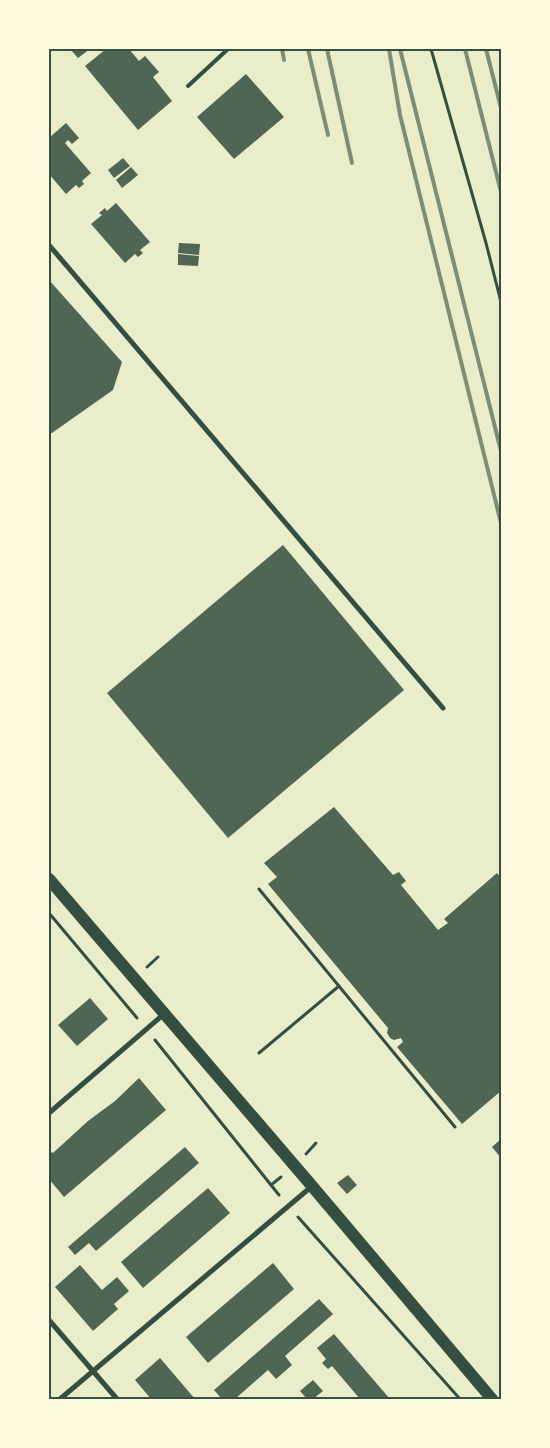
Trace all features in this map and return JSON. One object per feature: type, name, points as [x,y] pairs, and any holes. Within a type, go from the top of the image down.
[{"type":"main road","points":[[49,879],[492,1399]]},
{"type":"street","points":[[49,245],[443,708]]},
{"type":"street","points":[[49,1113],[165,1014]]},
{"type":"street","points":[[60,1399],[312,1186]]},
{"type":"street","points":[[49,1320],[117,1399]]},
{"type":"lane","points":[[188,86],[228,49]]},
{"type":"path","points":[[431,49],[501,302]]},
{"type":"path","points":[[259,889],[455,1127]]},
{"type":"path","points":[[49,913],[289,1207],[460,1399]]},
{"type":"path","points":[[259,1053],[339,986]]},
{"type":"building","points":[[70,49],[90,49],[78,58]]},
{"type":"building","points":[[106,49],[129,49],[139,61],[145,56],[159,72],[153,77],[172,101],[138,130],[85,66]]},
{"type":"building","points":[[246,74],[284,117],[234,159],[197,117]]},
{"type":"building","points":[[66,123],[79,138],[72,144],[68,140],[65,143],[91,173],[82,181],[84,184],[79,188],[76,185],[66,194],[49,174],[49,138]]},
{"type":"building","points":[[123,158],[130,166],[114,178],[108,170]]},
{"type":"building","points":[[131,167],[138,175],[122,188],[116,180]]},
{"type":"building","points":[[116,203],[150,242],[140,250],[143,253],[138,257],[135,254],[125,263],[91,224],[102,215],[99,213],[105,208],[107,211]]},
{"type":"building","points":[[179,243],[200,244],[199,255],[178,253]]},
{"type":"building","points":[[178,254],[199,256],[198,266],[178,265]]},
{"type":"building","points":[[49,280],[122,362],[113,390],[49,435]]},
{"type":"building","points":[[283,545],[404,690],[228,838],[107,693]]},
{"type":"building","points":[[334,807],[393,875],[399,872],[406,881],[401,885],[438,930],[448,923],[444,919],[497,873],[501,878],[501,1091],[462,1124],[397,1047],[403,1042],[401,1038],[394,1040],[390,1038],[387,1033],[388,1028],[268,884],[277,877],[264,863]]},
{"type":"building","points":[[90,998],[108,1019],[77,1046],[58,1025]]},
{"type":"building","points":[[139,1078],[166,1110],[64,1197],[49,1179],[49,1155],[88,1121],[115,1101]]},
{"type":"building","points":[[501,1139],[501,1158],[492,1147]]},
{"type":"building","points":[[185,1147],[199,1163],[96,1251],[89,1243],[75,1255],[68,1247]]},
{"type":"building","points":[[348,1175],[357,1185],[347,1194],[337,1183]]},
{"type":"building","points":[[208,1188],[230,1213],[143,1288],[121,1262]]},
{"type":"building","points":[[273,1263],[294,1289],[208,1363],[186,1337]]},
{"type":"building","points":[[80,1265],[102,1290],[117,1277],[129,1291],[114,1304],[118,1309],[93,1331],[55,1287]]},
{"type":"building","points":[[319,1299],[333,1314],[285,1356],[292,1365],[276,1379],[268,1370],[235,1399],[222,1399],[214,1390]]},
{"type":"building","points":[[334,1334],[390,1399],[360,1399],[332,1366],[328,1369],[322,1363],[326,1359],[317,1348]]},
{"type":"building","points":[[160,1358],[195,1399],[151,1399],[135,1380]]},
{"type":"building","points":[[313,1380],[323,1391],[313,1399],[307,1399],[300,1391]]},
{"type":"railway","points":[[282,49],[284,60]]},
{"type":"railway","points":[[308,49],[328,135]]},
{"type":"railway","points":[[327,49],[352,163]]},
{"type":"railway","points":[[389,49],[400,115],[501,523]]},
{"type":"railway","points":[[400,49],[501,451]]},
{"type":"railway","points":[[465,49],[501,192]]},
{"type":"railway","points":[[486,49],[501,108]]}]
